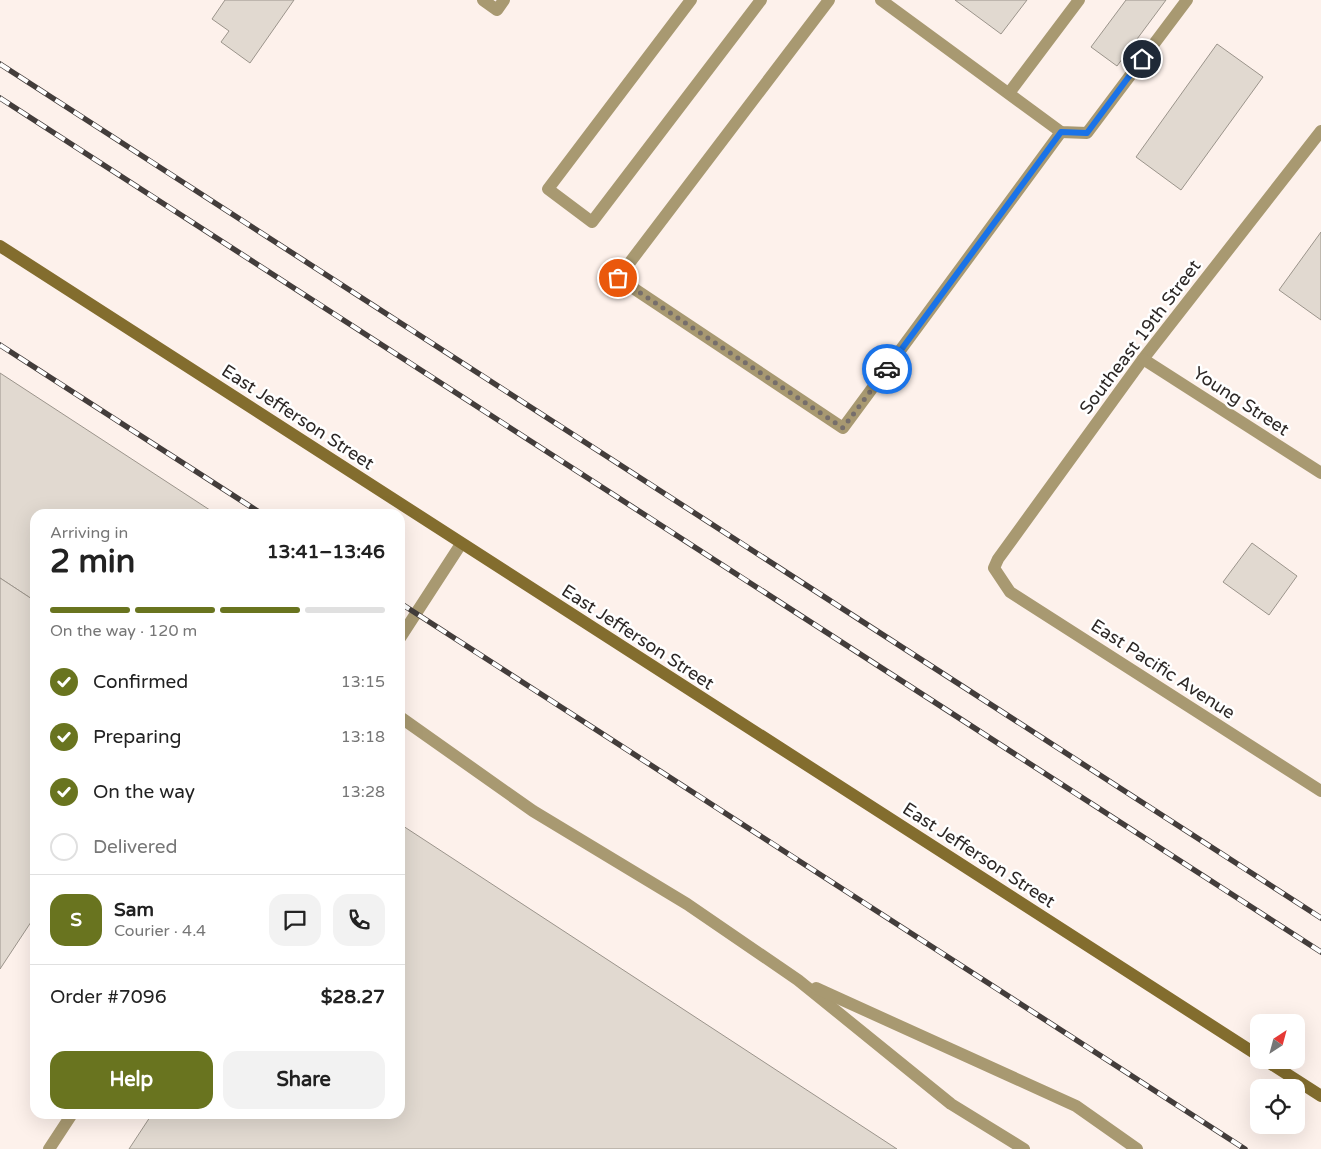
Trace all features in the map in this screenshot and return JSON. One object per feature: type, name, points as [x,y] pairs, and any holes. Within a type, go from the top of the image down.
[{"type":"main road","name":"East Jefferson Street","points":[[0,246],[1250,1050]]},
{"type":"main road","points":[[1280,1069],[1321,1096]]},
{"type":"street","points":[[483,0],[497,10],[504,0]]},
{"type":"street","points":[[691,0],[548,189],[592,222],[761,0]]},
{"type":"street","points":[[829,0],[618,278],[843,428],[1061,132]]},
{"type":"street","points":[[881,0],[1061,132],[1087,133],[1187,0]]},
{"type":"street","points":[[1008,93],[1079,0]]},
{"type":"street","name":"Southeast 19th Street","points":[[994,568],[998,559],[1143,359],[1321,131]]},
{"type":"street","name":"Young Street","points":[[1143,359],[1321,473]]},
{"type":"street","points":[[405,630],[461,544]]},
{"type":"street","name":"East Pacific Avenue","points":[[994,568],[1010,592],[1321,791]]},
{"type":"street","points":[[405,721],[533,811],[687,904],[798,980],[952,1104],[1024,1149]]},
{"type":"street","points":[[798,980],[1076,1106],[1137,1149]]},
{"type":"street","points":[[49,1149],[69,1119]]},
{"type":"building","points":[[225,0],[294,0],[250,63],[221,42],[229,31],[212,19]]},
{"type":"building","points":[[955,0],[1027,0],[1001,34]]},
{"type":"building","points":[[1126,0],[1166,0],[1117,66],[1091,47]]},
{"type":"building","points":[[1217,44],[1263,77],[1181,190],[1136,157]]},
{"type":"building","points":[[1321,232],[1321,320],[1279,290]]},
{"type":"building","points":[[0,373],[208,509],[30,509],[30,598],[0,578]]},
{"type":"building","points":[[1252,543],[1297,576],[1269,615],[1223,582]]},
{"type":"building","points":[[0,578],[30,598],[30,924],[0,969]]},
{"type":"building","points":[[405,827],[897,1149],[129,1149],[149,1119],[405,1119]]},
{"type":"railway","points":[[0,64],[1321,918]]},
{"type":"railway","points":[[0,98],[1321,952]]},
{"type":"railway","points":[[0,345],[254,509]]},
{"type":"railway","points":[[405,606],[1245,1149]]},
{"type":"way so far","points":[[618,278],[843,428],[887,369]]},
{"type":"route","points":[[887,369],[1061,132],[1087,133],[1142,59]]}]
